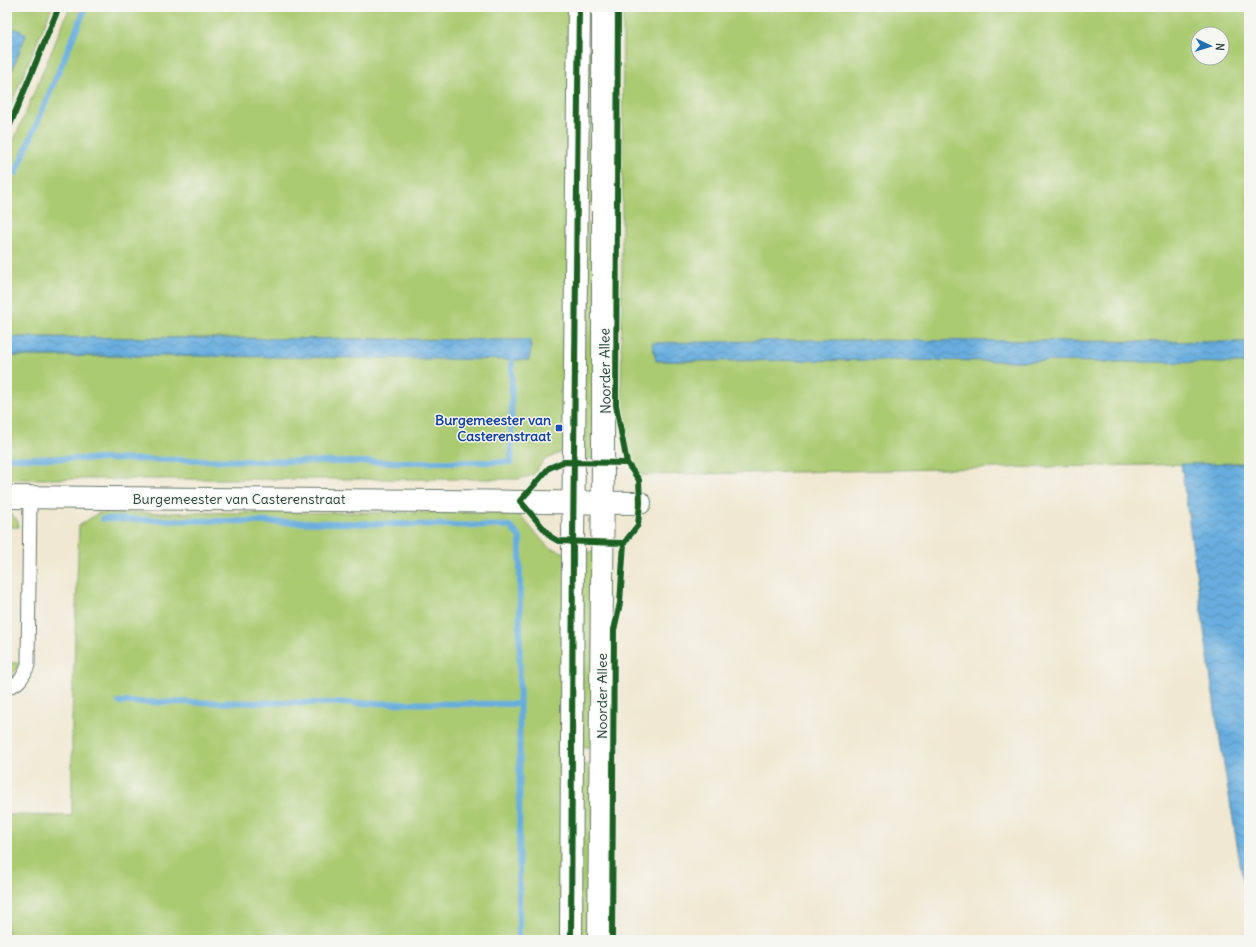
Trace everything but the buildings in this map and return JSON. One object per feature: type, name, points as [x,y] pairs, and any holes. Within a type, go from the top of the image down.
[{"type":"street","name":"Noorder Allee","points":[[571,940],[579,7]]},
{"type":"street","name":"Noorder Allee","points":[[599,940],[603,502],[604,7]]},
{"type":"street","name":"Burgemeester van Casterenstraat","points":[[7,497],[640,503]]},
{"type":"lane","points":[[7,687],[18,682],[24,675],[28,665],[30,497]]},
{"type":"green space","points":[[7,7],[52,7],[7,114],[7,83],[26,35],[20,30],[7,29]]},
{"type":"green space","points":[[70,7],[573,7],[566,450],[544,460],[533,475],[519,479],[7,479],[7,356],[190,356],[530,340],[7,337],[7,157]]},
{"type":"green space","points":[[623,7],[1249,7],[1249,342],[809,340],[653,344],[656,361],[894,360],[1249,363],[1249,463],[641,475],[631,460],[621,406]]},
{"type":"green space","points":[[587,52],[597,53],[594,204],[584,204]]},
{"type":"green space","points":[[586,224],[596,224],[597,459],[580,459]]},
{"type":"green space","points":[[517,512],[548,547],[568,554],[564,940],[7,940],[7,815],[72,816],[72,721],[79,526],[98,513]]},
{"type":"green space","points":[[7,513],[16,518],[19,527],[7,527]]},
{"type":"green space","points":[[580,552],[596,552],[592,747],[582,747]]},
{"type":"green space","points":[[7,663],[19,663],[13,674],[7,678]]},
{"type":"green space","points":[[578,765],[594,765],[593,940],[578,940]]},
{"type":"water","points":[[7,29],[17,29],[26,35],[7,83]]},
{"type":"water","points":[[7,337],[530,340],[531,349],[529,360],[190,356],[7,356]]},
{"type":"water","points":[[809,340],[1249,342],[1249,363],[894,360],[656,361],[652,343]]},
{"type":"water","points":[[1249,463],[1249,918],[1216,716],[1181,464]]},
{"type":"waterway","points":[[16,173],[84,11]]},
{"type":"waterway","points":[[7,458],[345,462],[511,462],[512,353]]},
{"type":"waterway","points":[[103,519],[510,526],[520,538],[519,940]]},
{"type":"waterway","points":[[119,702],[519,704]]},
{"type":"cycle path","points":[[7,132],[59,7]]},
{"type":"cycle path","points":[[571,940],[573,542],[579,7]]},
{"type":"cycle path","points":[[612,940],[614,630],[620,603],[624,543],[638,525],[640,503],[639,480],[627,463],[616,405],[618,7]]},
{"type":"cycle path","points":[[624,543],[558,541],[551,537],[520,501],[549,468],[563,462],[627,463]]},
{"type":"place","name":"Burgemeester van Casterenstraat","points":[[559,428]]}]
